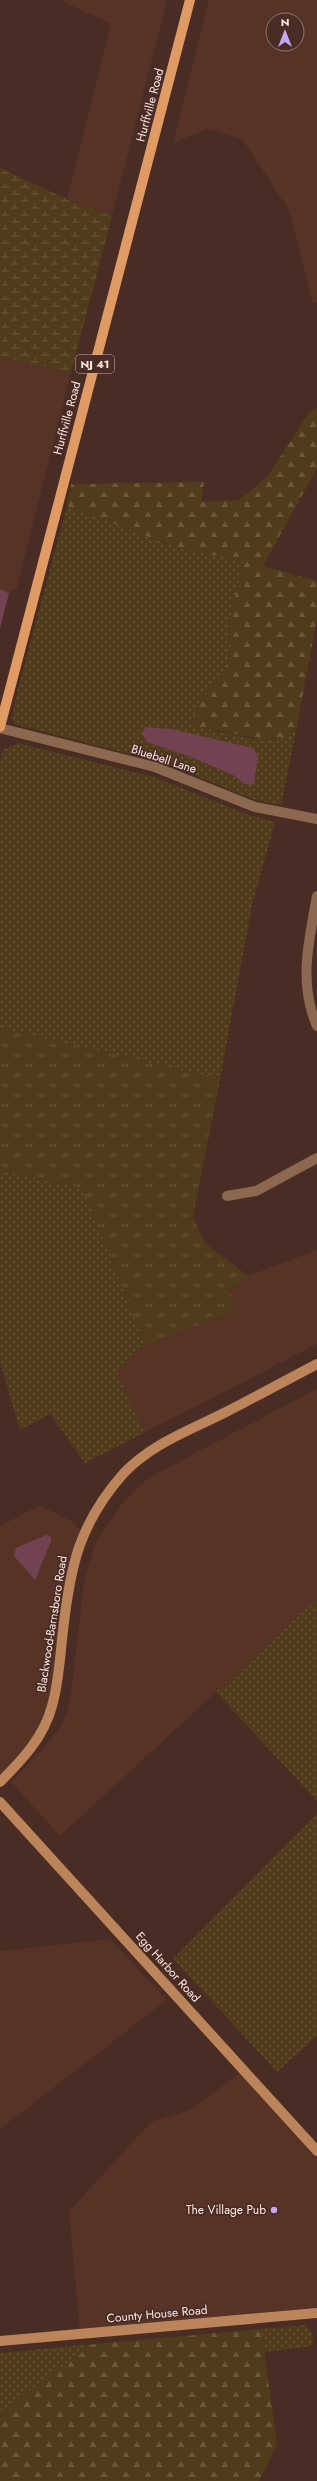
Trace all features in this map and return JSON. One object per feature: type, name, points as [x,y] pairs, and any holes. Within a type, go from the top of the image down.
[{"type":"main road","name":"Hurffville Road","points":[[0,728],[190,0]]},
{"type":"main road","name":"Blackwood-Barnsboro Road","points":[[0,1782],[26,1756],[38,1739],[52,1707],[58,1680],[74,1557],[84,1533],[102,1502],[124,1474],[158,1446],[317,1364]]},
{"type":"main road","name":"Egg Harbor Road","points":[[0,1802],[317,2151]]},
{"type":"main road","name":"County House Road","points":[[0,2342],[317,2313]]},
{"type":"street","name":"Bluebell Lane","points":[[0,728],[158,768],[255,807],[317,819]]},
{"type":"street","points":[[317,896],[308,942],[306,970],[308,998],[317,1026]]},
{"type":"street","points":[[227,1196],[256,1191],[317,1158]]},
{"type":"shaded area","points":[[60,0],[167,0],[112,216],[67,199],[111,24]]},
{"type":"shaded area","points":[[209,0],[317,0],[317,303],[312,302],[289,210],[242,139],[207,129],[173,143]]},
{"type":"shaded area","points":[[0,357],[71,373],[17,588],[9,593],[0,628]]},
{"type":"shaded area","points":[[0,589],[9,593],[0,628]]},
{"type":"shaded area","points":[[146,727],[171,729],[253,748],[258,757],[254,783],[251,785],[245,784],[233,775],[191,757],[147,742],[142,733]]},
{"type":"shaded area","points":[[317,1250],[317,1344],[144,1433],[117,1372],[145,1345],[236,1311],[229,1289],[248,1276]]},
{"type":"shaded area","points":[[317,1389],[317,1599],[60,1836],[11,1782],[58,1730],[67,1713],[71,1693],[84,1581],[96,1542],[124,1501],[142,1483],[161,1471]]},
{"type":"shaded area","points":[[40,1505],[73,1522],[84,1533],[44,1727],[0,1782],[0,1526]]},
{"type":"shaded area","points":[[46,1535],[51,1537],[51,1541],[35,1580],[14,1556],[16,1548]]},
{"type":"shaded area","points":[[110,1939],[167,2000],[0,2129],[0,1951]]},
{"type":"shaded area","points":[[244,2070],[317,2151],[317,2313],[80,2334],[69,2211],[151,2122],[189,2110]]},
{"type":"green space","points":[[0,168],[67,199],[112,216],[71,373],[0,357]]},
{"type":"green space","points":[[317,407],[317,468],[263,566],[317,581],[317,618],[297,726],[292,734],[270,741],[190,725],[202,698],[226,670],[231,647],[227,631],[243,562],[170,545],[67,506],[71,484],[204,482],[201,502],[239,500],[267,477],[308,414]]},
{"type":"green space","points":[[67,506],[170,545],[244,562],[227,631],[231,647],[226,670],[202,698],[190,725],[253,739],[292,734],[297,726],[281,805],[255,800],[165,763],[14,724],[12,719],[16,697]]},
{"type":"green space","points":[[18,743],[154,777],[249,815],[275,822],[252,905],[220,1079],[0,1028],[0,763],[3,750]]},
{"type":"green space","points":[[0,1028],[220,1079],[193,1217],[205,1243],[248,1276],[229,1289],[236,1311],[145,1345],[83,1189],[0,1170]]},
{"type":"green space","points":[[0,1170],[83,1189],[145,1345],[117,1372],[144,1433],[85,1463],[50,1414],[20,1430],[0,1362]]},
{"type":"green space","points":[[317,1599],[317,1801],[216,1692]]},
{"type":"green space","points":[[317,1814],[317,2036],[277,2072],[173,1959]]},
{"type":"green space","points":[[305,2325],[312,2332],[313,2346],[264,2352],[261,2329]]},
{"type":"green space","points":[[261,2329],[277,2444],[259,2481],[0,2481],[0,2412],[93,2344]]},
{"type":"green space","points":[[93,2344],[0,2412],[0,2353]]},
{"type":"place","name":"The Village Pub","points":[[274,2210]]}]
